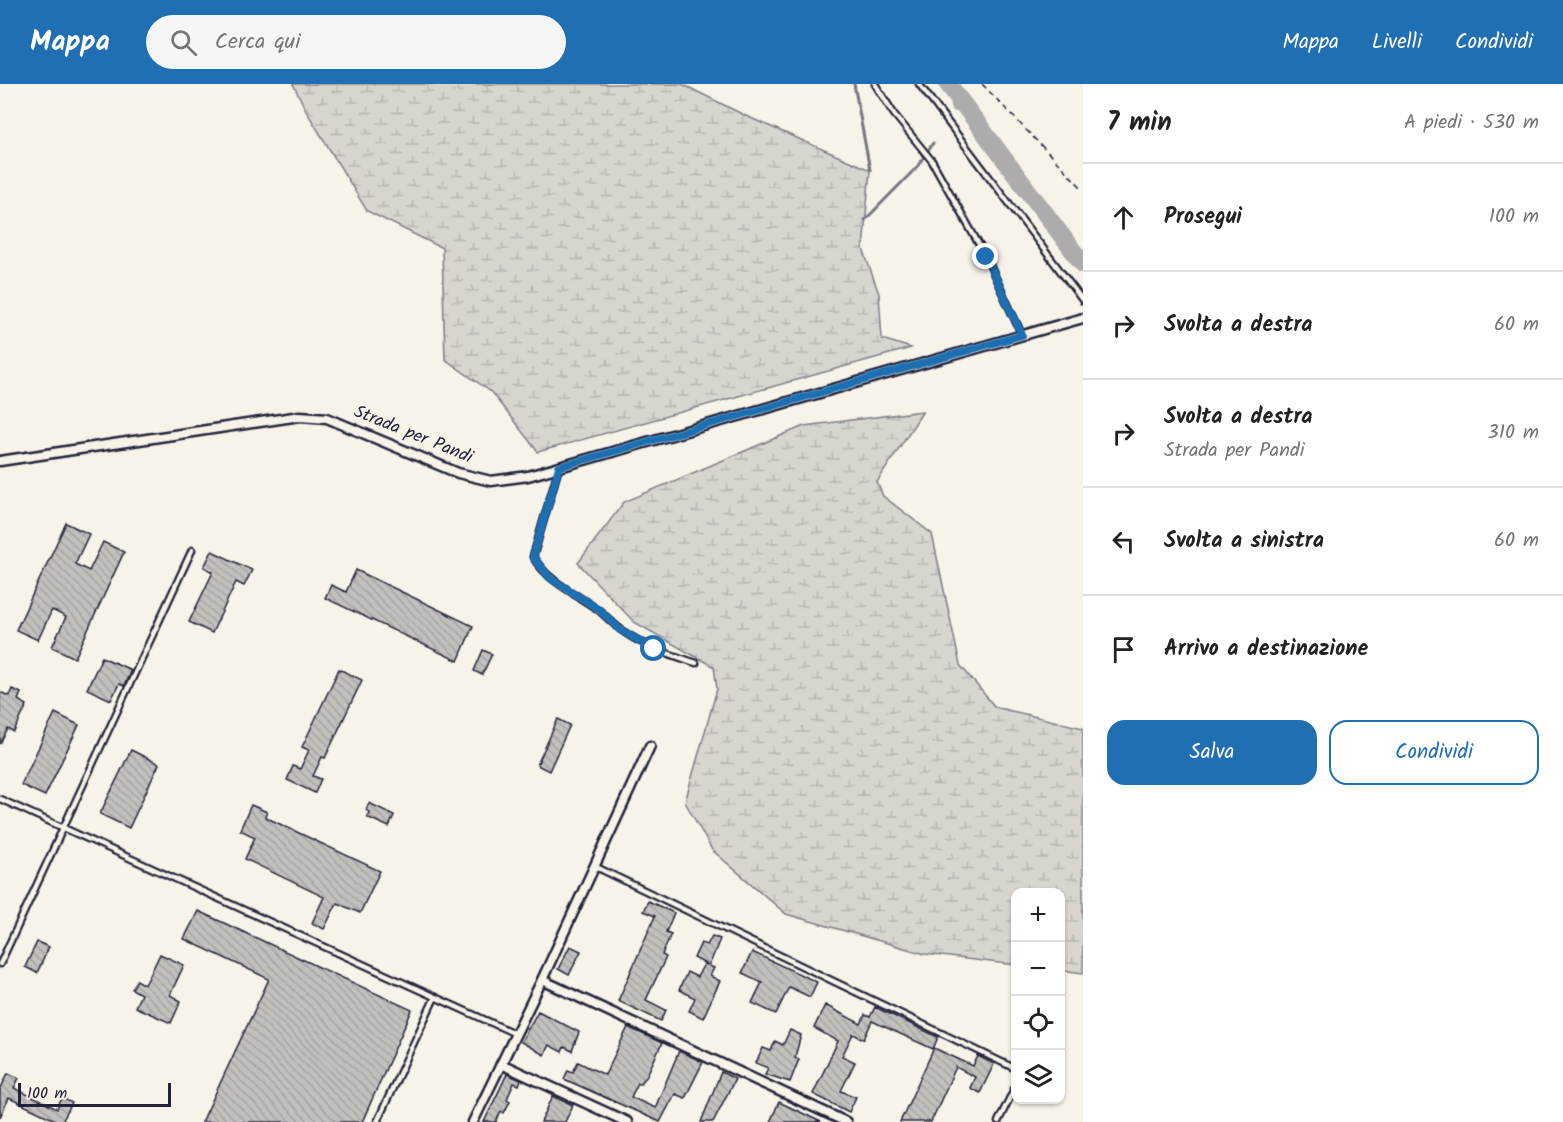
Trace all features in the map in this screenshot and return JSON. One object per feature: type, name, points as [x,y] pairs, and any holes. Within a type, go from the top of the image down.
[{"type":"street","name":"Strada per Pandi","points":[[0,461],[300,416],[327,418],[458,473],[491,481],[528,476],[1083,318]]},
{"type":"street","points":[[473,1122],[542,980],[650,746]]},
{"type":"street","points":[[542,980],[846,1122]]},
{"type":"street","points":[[501,1064],[627,1122]]},
{"type":"lane","points":[[875,84],[894,114],[932,161],[986,257],[1022,335]]},
{"type":"lane","points":[[920,84],[1083,301]]},
{"type":"lane","points":[[559,467],[533,557],[540,568],[550,578],[600,610],[620,630],[654,649],[696,663]]},
{"type":"lane","points":[[0,964],[192,550]]},
{"type":"lane","points":[[0,799],[516,1034]]},
{"type":"lane","points":[[594,866],[1011,1067]]},
{"type":"lane","points":[[377,1122],[435,997]]},
{"type":"lane","points":[[998,1122],[1011,1095]]},
{"type":"path","points":[[982,84],[1083,189]]},
{"type":"green space","points":[[293,84],[682,84],[746,116],[870,170],[863,249],[879,294],[882,339],[911,348],[538,452],[491,392],[445,359],[442,248],[367,211],[308,114]]},
{"type":"green space","points":[[923,411],[877,482],[883,496],[932,534],[960,665],[995,707],[1083,728],[1083,973],[1065,971],[1065,888],[1011,888],[1011,965],[925,954],[786,914],[712,850],[685,802],[717,689],[714,667],[634,622],[578,563],[624,502],[804,426]]},
{"type":"building","points":[[66,523],[89,534],[75,564],[89,571],[103,542],[124,552],[75,658],[52,647],[66,617],[52,610],[38,640],[16,630]]},
{"type":"building","points":[[212,551],[252,570],[244,586],[236,582],[212,633],[189,622],[213,572],[204,567]]},
{"type":"building","points":[[356,570],[473,626],[458,661],[325,598],[331,585],[346,592]]},
{"type":"building","points":[[483,650],[492,654],[482,675],[474,671]]},
{"type":"building","points":[[102,657],[131,670],[124,686],[119,684],[111,700],[87,689]]},
{"type":"building","points":[[339,669],[362,680],[325,758],[322,757],[313,776],[321,779],[315,793],[287,780],[293,766],[300,769],[309,750],[302,747]]},
{"type":"building","points":[[12,689],[21,693],[18,700],[27,705],[14,732],[8,729],[0,744],[0,692],[9,696]]},
{"type":"building","points":[[55,713],[79,725],[45,796],[21,785]]},
{"type":"building","points":[[558,719],[570,725],[549,771],[537,765]]},
{"type":"building","points":[[131,750],[159,764],[129,828],[100,814]]},
{"type":"building","points":[[369,803],[394,815],[389,827],[367,817],[369,812],[366,810]]},
{"type":"building","points":[[251,805],[267,812],[265,817],[380,871],[360,913],[337,903],[324,929],[312,923],[324,897],[245,859],[255,837],[240,830]]},
{"type":"building","points":[[648,901],[674,913],[666,932],[671,934],[662,955],[666,957],[646,1000],[666,1010],[661,1021],[618,1001],[655,916],[643,911]]},
{"type":"building","points":[[198,911],[412,1010],[362,1122],[202,1122],[269,979],[184,939]]},
{"type":"building","points":[[712,936],[720,939],[709,966],[714,968],[710,976],[720,981],[703,1018],[689,1011],[695,998],[679,990],[687,972],[697,977],[704,964],[708,965],[694,958],[701,943],[707,945]]},
{"type":"building","points":[[37,942],[49,947],[37,973],[25,967]]},
{"type":"building","points":[[570,946],[581,951],[569,975],[558,969]]},
{"type":"building","points":[[752,952],[817,982],[810,997],[789,987],[776,1014],[752,1003],[762,982],[742,973]]},
{"type":"building","points":[[160,954],[184,965],[170,995],[181,1001],[171,1023],[135,1007],[141,994],[132,989],[137,980],[145,985]]},
{"type":"building","points":[[825,1005],[861,1024],[865,1015],[870,1017],[875,1007],[938,1037],[933,1049],[872,1021],[864,1039],[853,1034],[842,1056],[855,1062],[841,1091],[856,1097],[849,1112],[813,1094],[838,1041],[814,1028]]},
{"type":"building","points":[[538,1011],[579,1032],[572,1051],[564,1047],[562,1052],[549,1045],[544,1055],[521,1042]]},
{"type":"building","points":[[628,1027],[662,1043],[646,1077],[640,1084],[638,1083],[631,1097],[655,1108],[679,1051],[703,1062],[685,1098],[675,1094],[660,1122],[564,1079],[568,1070],[573,1072],[578,1062],[605,1075]]},
{"type":"building","points":[[790,1030],[801,1035],[795,1057],[799,1059],[790,1082],[765,1074],[768,1068],[756,1063],[763,1048],[771,1051],[775,1041],[783,1045]]},
{"type":"building","points":[[934,1048],[973,1066],[978,1056],[994,1064],[980,1093],[970,1088],[975,1077],[956,1067],[931,1122],[900,1122]]},
{"type":"building","points":[[721,1072],[735,1079],[713,1122],[701,1122]]},
{"type":"building","points":[[8,1073],[19,1078],[14,1088],[57,1109],[62,1098],[72,1103],[62,1122],[51,1122],[53,1119],[9,1098],[0,1117],[0,1090]]},
{"type":"building","points":[[507,1074],[521,1080],[519,1085],[514,1083],[507,1099],[510,1101],[504,1113],[501,1111],[496,1122],[484,1122]]},
{"type":"building","points":[[553,1096],[573,1105],[565,1122],[541,1122]]},
{"type":"building","points":[[779,1102],[821,1122],[770,1122]]},
{"type":"waterway","points":[[854,84],[870,170]]},
{"type":"waterway","points":[[948,84],[1083,264]]},
{"type":"waterway","points":[[955,94],[956,107]]},
{"type":"waterway","points":[[865,220],[917,167],[933,143]]},
{"type":"route","points":[[654,649],[620,630],[600,610],[550,578],[533,557],[540,526],[559,467],[1022,335],[986,257]]}]
